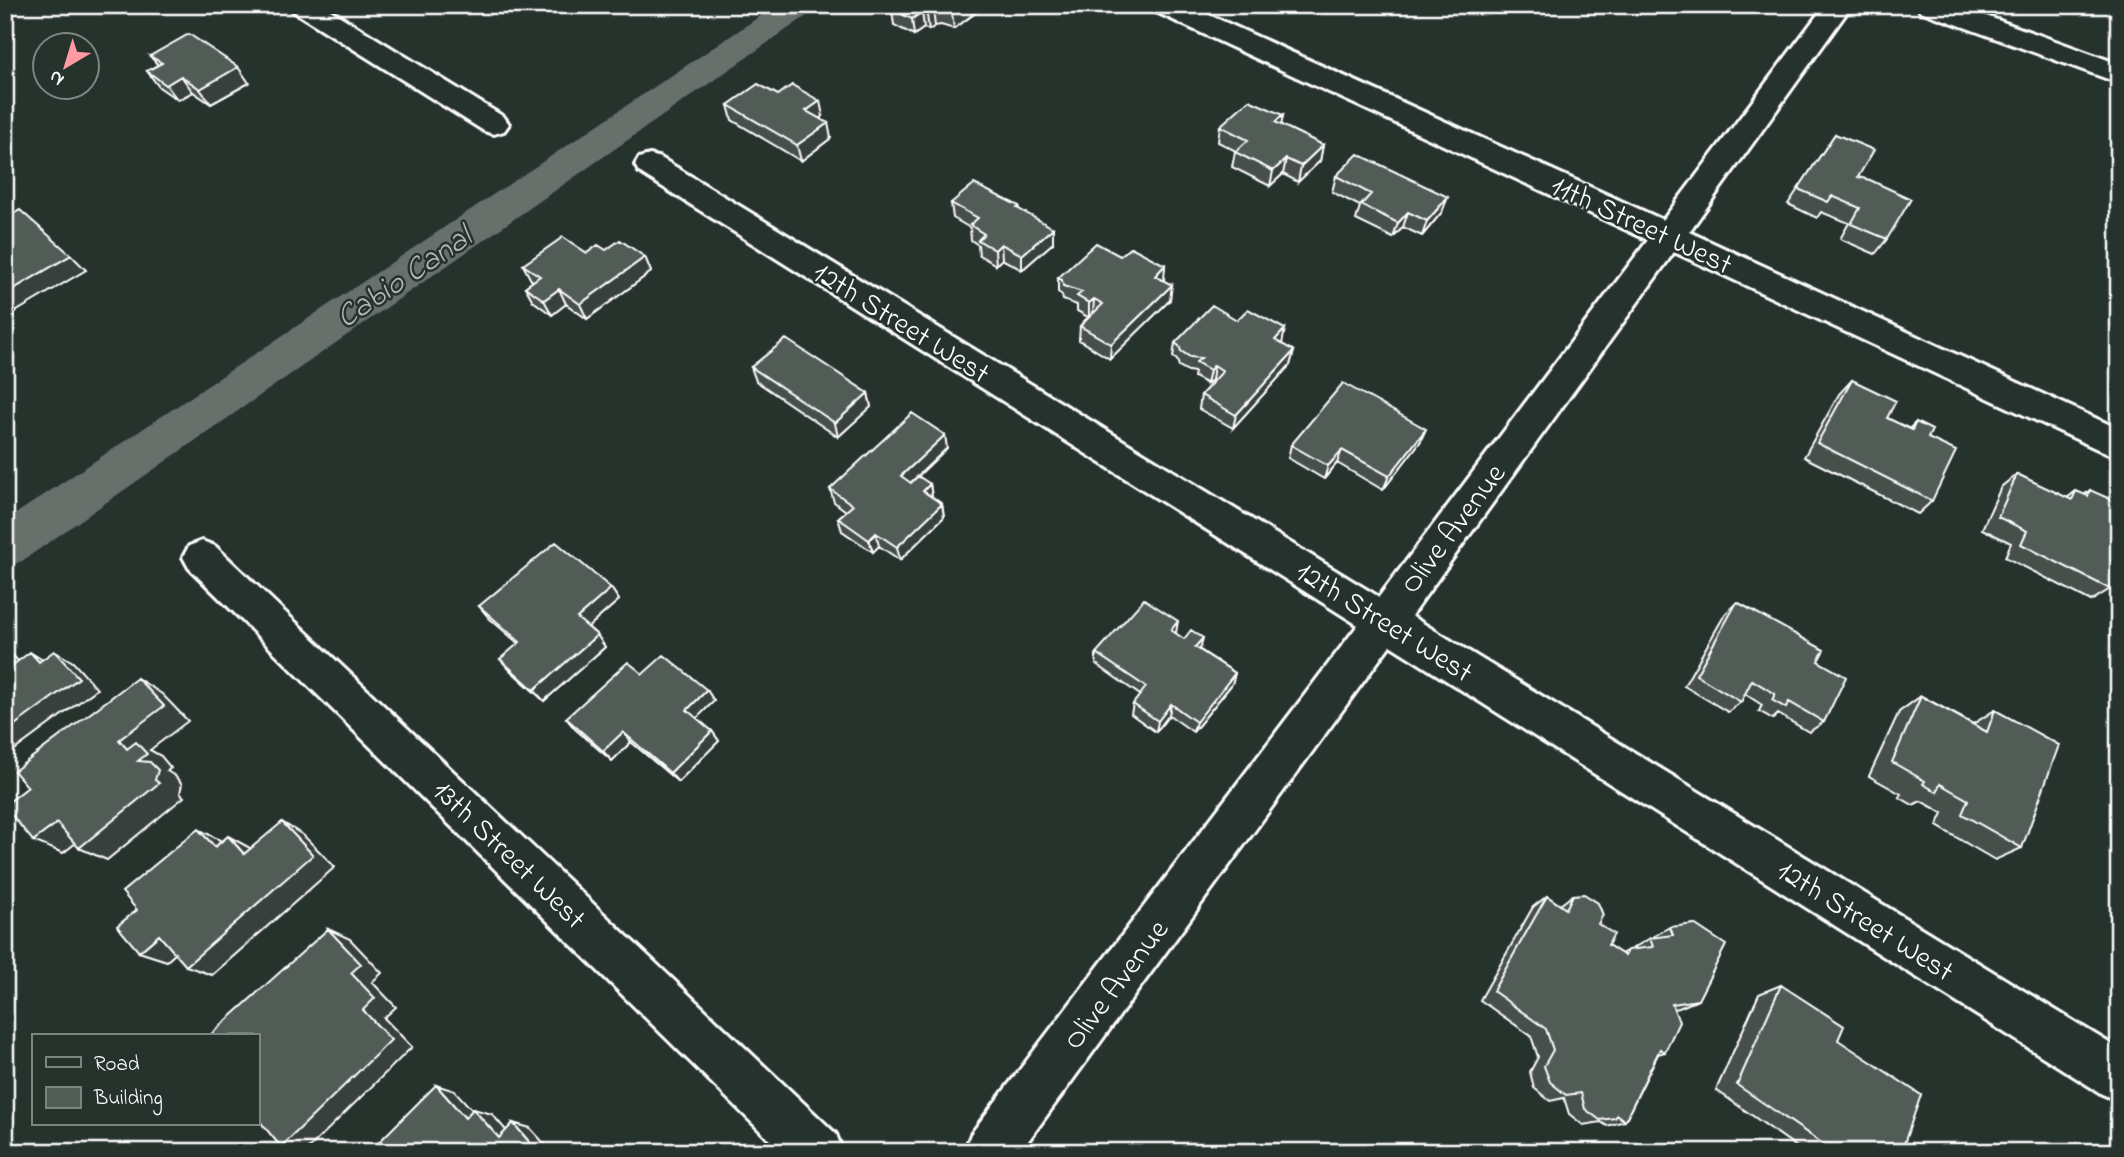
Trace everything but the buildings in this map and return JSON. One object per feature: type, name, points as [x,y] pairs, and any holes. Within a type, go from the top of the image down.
[{"type":"street","points":[[303,5],[494,124]]},
{"type":"street","name":"11th Street West","points":[[1164,5],[2119,445]]},
{"type":"street","name":"Olive Avenue","points":[[989,1152],[1223,840],[1839,5]]},
{"type":"street","points":[[1930,5],[2119,74]]},
{"type":"street","name":"12th Street West","points":[[650,165],[2119,1077]]},
{"type":"street","name":"13th Street West","points":[[202,557],[818,1152]]},
{"type":"waterway","name":"Cabio Canal","points":[[5,547],[800,5]]}]
